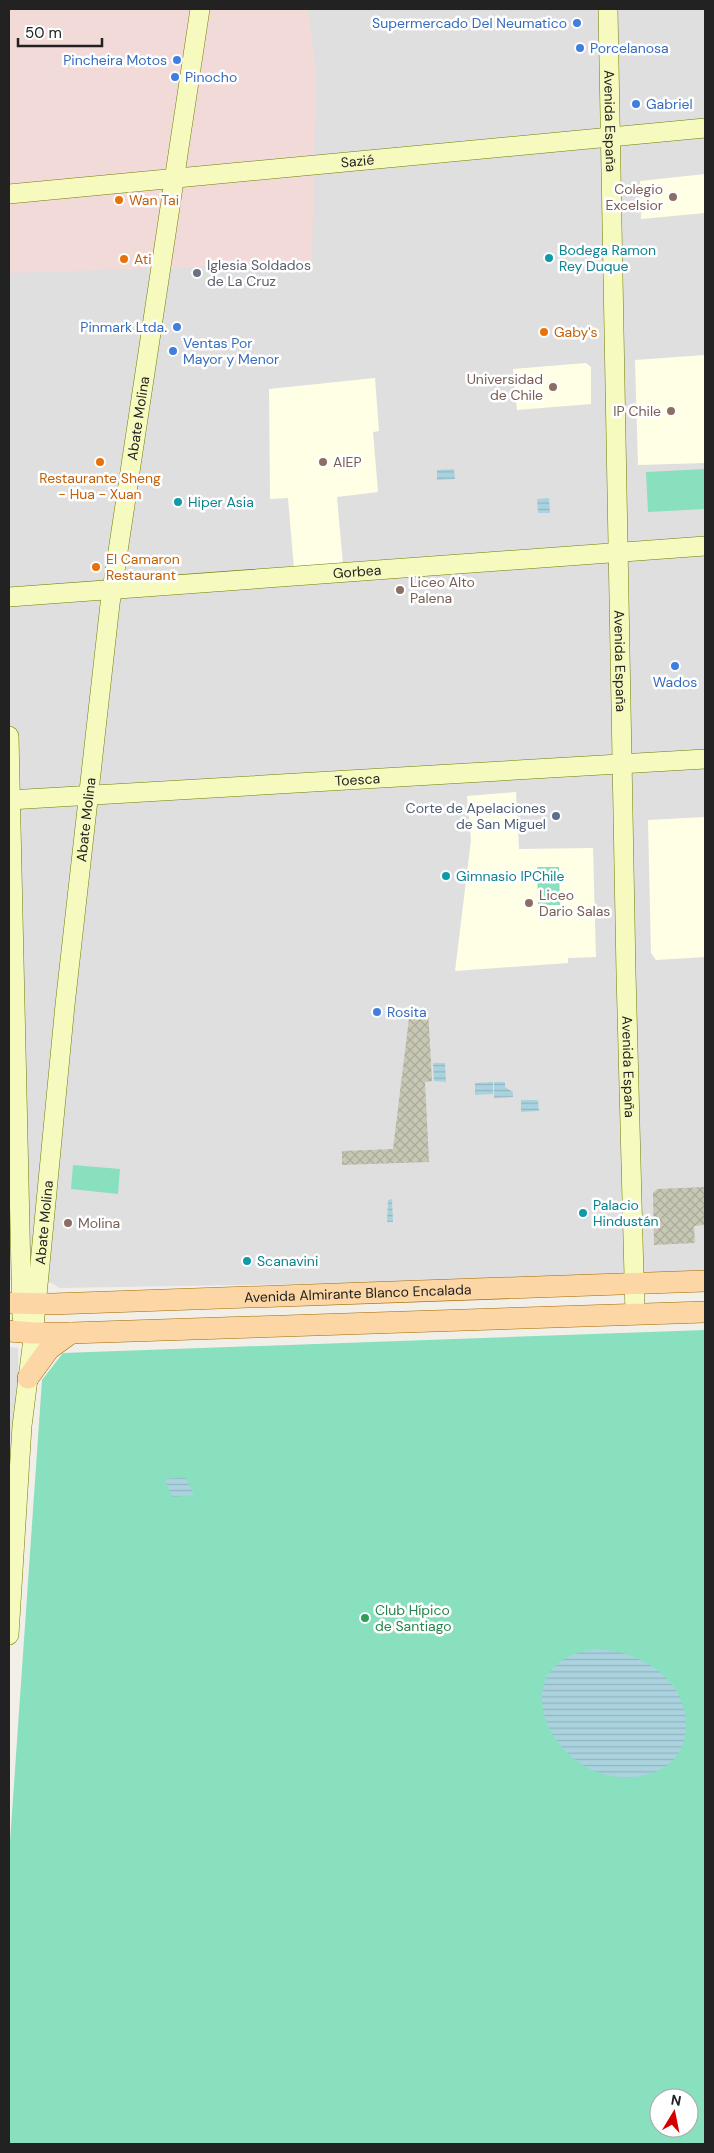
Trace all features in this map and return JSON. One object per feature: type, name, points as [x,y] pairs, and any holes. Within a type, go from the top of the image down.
[{"type":"main road","name":"Avenida Almirante Blanco Encalada","points":[[22,1304],[705,1281]]},
{"type":"main road","points":[[331,1295],[332,1325]]},
{"type":"main road","points":[[21,1332],[71,1333],[705,1312]]},
{"type":"main road","points":[[28,1378],[49,1349],[71,1333]]},
{"type":"street","name":"Abate Molina","points":[[9,1635],[22,1426],[28,1378],[21,1332],[22,1304],[45,1200],[112,590],[200,9]]},
{"type":"street","name":"Avenida España","points":[[608,9],[622,763],[635,1314]]},
{"type":"street","name":"Sazié","points":[[9,194],[705,128]]},
{"type":"street","name":"Gorbea","points":[[9,597],[705,546]]},
{"type":"street","points":[[9,736],[22,1304]]},
{"type":"street","name":"Toesca","points":[[10,800],[705,759]]},
{"type":"street","points":[[19,1163],[27,1168],[36,1169],[49,1162]]},
{"type":"street","points":[[20,1199],[32,1194],[45,1200]]},
{"type":"shaded area","points":[[9,9],[705,9],[705,1276],[59,1288],[52,1283],[9,1280]]},
{"type":"shaded area","points":[[9,9],[308,9],[316,73],[312,263],[9,273]]},
{"type":"shaded area","name":"Colegio Excelsior","points":[[705,174],[705,213],[641,219],[640,181]]},
{"type":"shaded area","name":"IP Chile","points":[[705,355],[705,463],[638,465],[635,360]]},
{"type":"shaded area","name":"Universidad de Chile","points":[[586,363],[591,367],[591,404],[517,410],[513,369]]},
{"type":"shaded area","name":"AIEP","points":[[375,378],[379,431],[373,432],[378,492],[337,497],[343,565],[294,569],[288,498],[270,499],[269,389]]},
{"type":"shaded area","name":"Liceo Dario Salas","points":[[516,792],[519,849],[593,848],[596,957],[568,958],[568,963],[455,971],[471,840],[467,796]]},
{"type":"shaded area","points":[[705,817],[705,957],[656,960],[651,953],[648,820]]},
{"type":"shaded area","points":[[428,1009],[432,1081],[425,1082],[429,1162],[342,1165],[342,1151],[393,1149],[410,1010]]},
{"type":"shaded area","points":[[705,1187],[705,1225],[694,1226],[695,1243],[654,1245],[653,1193],[657,1189]]},
{"type":"shaded area","points":[[9,1347],[18,1348],[19,1393],[9,1547]]},
{"type":"green space","points":[[705,469],[705,509],[648,512],[646,472]]},
{"type":"green space","points":[[537,867],[559,867],[560,905],[538,905]]},
{"type":"green space","points":[[73,1165],[120,1169],[118,1194],[71,1189]]},
{"type":"green space","name":"Club Hípico de Santiago","points":[[705,1330],[705,2144],[9,2144],[9,1856],[42,1380],[63,1353]]},
{"type":"water","points":[[454,469],[455,479],[437,480],[437,470]]},
{"type":"water","points":[[549,498],[550,513],[538,513],[537,499]]},
{"type":"water","points":[[433,1063],[445,1063],[446,1082],[434,1081]]},
{"type":"water","points":[[493,1082],[493,1094],[475,1095],[475,1083]]},
{"type":"water","points":[[494,1082],[505,1082],[505,1087],[513,1092],[513,1097],[494,1098]]},
{"type":"water","points":[[521,1100],[538,1100],[539,1111],[521,1112]]},
{"type":"water","points":[[392,1199],[393,1222],[387,1222],[388,1200]]},
{"type":"water","points":[[185,1477],[194,1495],[173,1497],[164,1479]]},
{"type":"water","points":[[597,1649],[632,1656],[656,1669],[673,1686],[681,1700],[686,1728],[683,1743],[677,1755],[667,1766],[652,1773],[619,1777],[590,1769],[566,1751],[549,1728],[542,1702],[546,1678],[564,1659]]},
{"type":"place","name":"Supermercado Del Neumatico","points":[[577,23]]},
{"type":"place","name":"Porcelanosa","points":[[580,48]]},
{"type":"place","name":"Pincheira Motos","points":[[177,60]]},
{"type":"place","name":"Pinocho","points":[[175,77]]},
{"type":"place","name":"Gabriel","points":[[636,104]]},
{"type":"place","name":"Colegio Excelsior","points":[[673,197]]},
{"type":"place","name":"Wan Tai","points":[[119,200]]},
{"type":"place","name":"Bodega Ramon Rey Duque","points":[[549,258]]},
{"type":"place","name":"Ati","points":[[124,259]]},
{"type":"place","name":"Iglesia Soldados de La Cruz","points":[[197,273]]},
{"type":"place","name":"Pinmark Ltda.","points":[[177,327]]},
{"type":"place","name":"Gaby's","points":[[544,332]]},
{"type":"place","name":"Ventas Por Mayor y Menor","points":[[173,351]]},
{"type":"place","name":"Universidad de Chile","points":[[553,387]]},
{"type":"place","name":"IP Chile","points":[[671,411]]},
{"type":"place","name":"Restaurante Sheng - Hua - Xuan","points":[[100,462]]},
{"type":"place","name":"AIEP","points":[[323,462]]},
{"type":"place","name":"Hiper Asia","points":[[178,502]]},
{"type":"place","name":"El Camaron Restaurant","points":[[96,567]]},
{"type":"place","name":"Liceo Alto Palena","points":[[400,590]]},
{"type":"place","name":"Wados","points":[[675,666]]},
{"type":"place","name":"Corte de Apelaciones de San Miguel","points":[[556,816]]},
{"type":"place","name":"Gimnasio IPChile","points":[[446,876]]},
{"type":"place","name":"Liceo Dario Salas","points":[[529,903]]},
{"type":"place","name":"Rosita","points":[[377,1012]]},
{"type":"place","name":"Palacio Hindustán","points":[[583,1213]]},
{"type":"place","name":"Molina","points":[[68,1223]]},
{"type":"place","name":"Scanavini","points":[[247,1261]]},
{"type":"place","name":"Club Hípico de Santiago","points":[[365,1618]]}]
